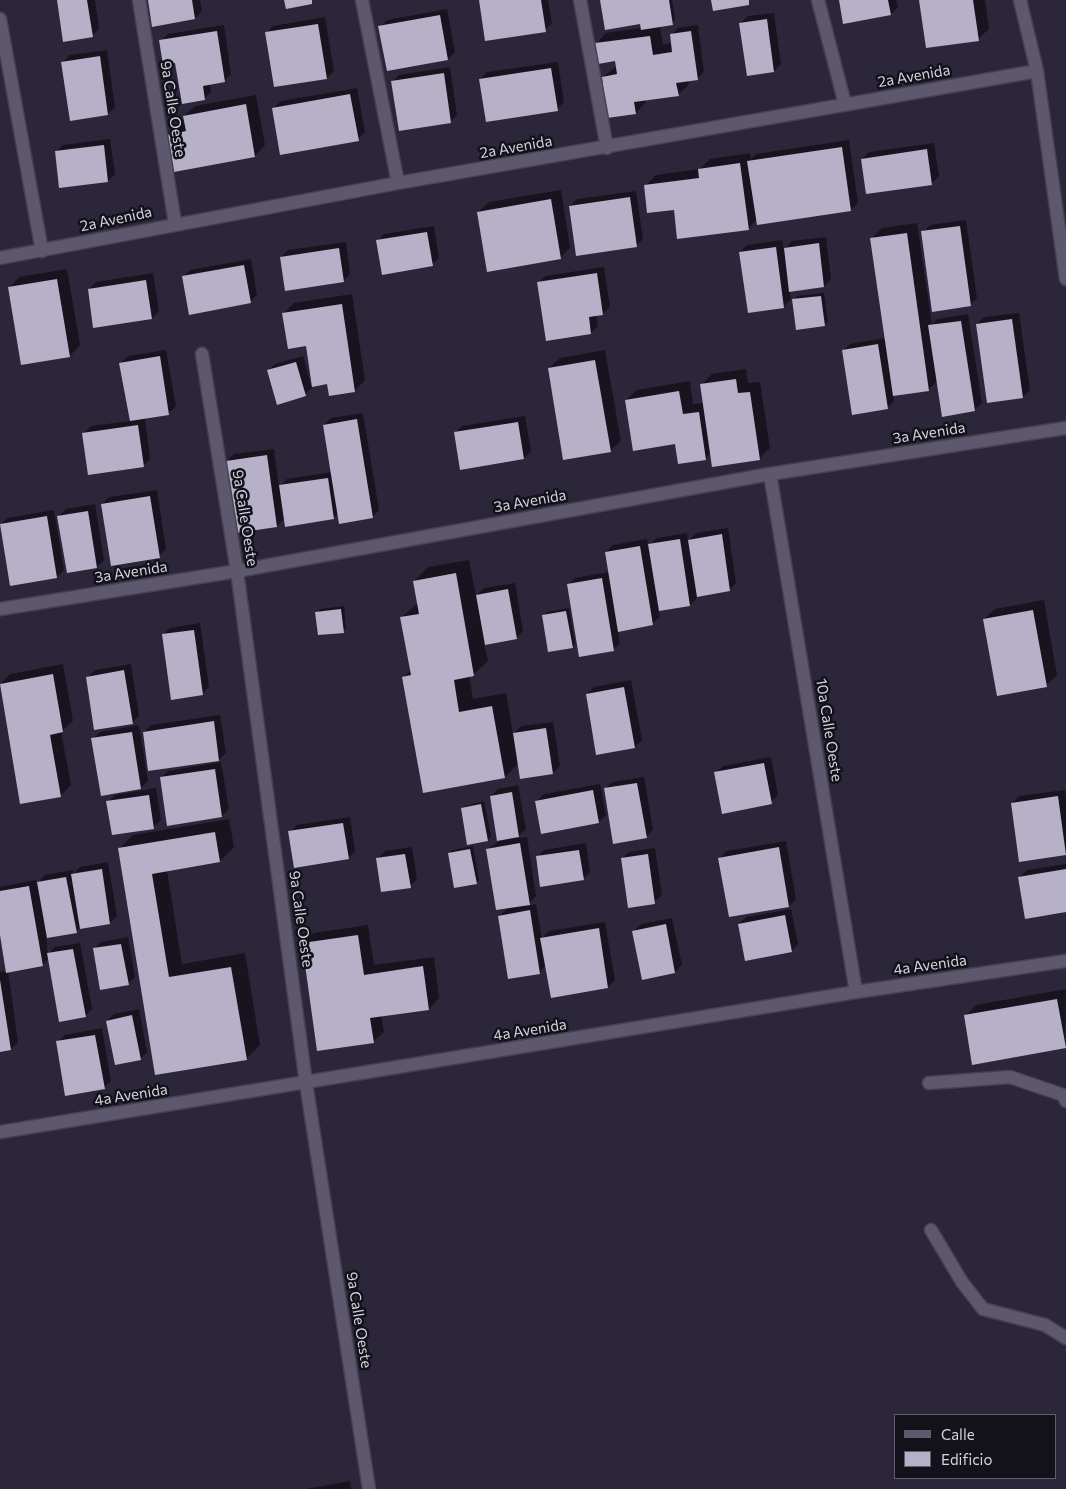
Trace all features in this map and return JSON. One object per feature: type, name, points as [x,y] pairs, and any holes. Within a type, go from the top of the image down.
[{"type":"street","name":"9a Calle Oeste","points":[[139,0],[175,224]]},
{"type":"street","points":[[362,0],[398,183]]},
{"type":"street","points":[[580,0],[607,148]]},
{"type":"street","points":[[818,0],[846,104]]},
{"type":"street","points":[[1020,0],[1037,72],[1066,279]]},
{"type":"street","points":[[0,19],[42,251]]},
{"type":"street","name":"2a Avenida","points":[[0,258],[398,183],[1037,72]]},
{"type":"street","name":"9a Calle Oeste","points":[[202,354],[237,571],[306,1083],[369,1489]]},
{"type":"street","name":"3a Avenida","points":[[0,609],[237,571],[770,474],[1066,428]]},
{"type":"street","name":"10a Calle Oeste","points":[[770,474],[856,992]]},
{"type":"street","name":"4a Avenida","points":[[0,1132],[856,992],[1066,961]]},
{"type":"street","points":[[929,1083],[1010,1077],[1063,1095],[1066,1101]]},
{"type":"street","points":[[931,1230],[962,1282],[983,1309],[1045,1325],[1066,1338]]},
{"type":"building","points":[[57,0],[87,0],[93,37],[63,42]]},
{"type":"building","points":[[148,0],[192,0],[195,19],[152,27]]},
{"type":"building","points":[[284,0],[312,0],[312,4],[286,9]]},
{"type":"building","points":[[479,0],[541,0],[546,32],[485,41]]},
{"type":"building","points":[[600,0],[669,0],[673,25],[641,30],[640,24],[605,30]]},
{"type":"building","points":[[711,0],[749,0],[749,5],[713,11]]},
{"type":"building","points":[[839,0],[888,0],[891,15],[843,24]]},
{"type":"building","points":[[919,0],[973,0],[979,41],[926,48]]},
{"type":"building","points":[[440,15],[448,60],[387,71],[378,26]]},
{"type":"building","points":[[767,19],[774,72],[747,76],[739,23]]},
{"type":"building","points":[[318,24],[327,79],[274,87],[265,32]]},
{"type":"building","points":[[217,31],[225,82],[203,86],[205,100],[182,104],[175,63],[163,65],[159,40]]},
{"type":"building","points":[[691,31],[698,80],[676,83],[679,96],[634,102],[636,114],[607,118],[602,77],[617,74],[615,61],[598,64],[595,43],[650,36],[653,55],[672,52],[670,34]]},
{"type":"building","points":[[100,56],[108,115],[70,121],[61,62]]},
{"type":"building","points":[[551,68],[558,111],[486,122],[479,79]]},
{"type":"building","points":[[444,73],[451,123],[399,131],[391,81]]},
{"type":"building","points":[[350,94],[359,141],[280,155],[272,108]]},
{"type":"building","points":[[246,104],[255,157],[174,172],[167,135],[186,131],[183,116]]},
{"type":"building","points":[[104,145],[108,182],[59,188],[55,151]]},
{"type":"building","points":[[842,147],[851,211],[757,225],[747,161]]},
{"type":"building","points":[[927,149],[932,185],[866,194],[861,159]]},
{"type":"building","points":[[740,163],[749,230],[677,239],[674,210],[647,213],[644,185],[699,178],[698,169]]},
{"type":"building","points":[[630,197],[637,247],[576,256],[569,206]]},
{"type":"building","points":[[551,199],[561,259],[487,272],[477,212]]},
{"type":"building","points":[[960,226],[971,306],[932,312],[921,231]]},
{"type":"building","points":[[427,232],[433,266],[382,275],[376,240]]},
{"type":"building","points":[[907,233],[929,391],[893,396],[870,238]]},
{"type":"building","points":[[819,243],[824,287],[789,292],[784,248]]},
{"type":"building","points":[[776,247],[784,308],[748,313],[739,252]]},
{"type":"building","points":[[339,248],[344,282],[285,291],[280,257]]},
{"type":"building","points":[[244,265],[251,303],[189,315],[182,276]]},
{"type":"building","points":[[597,273],[603,315],[589,317],[591,334],[546,341],[537,282]]},
{"type":"building","points":[[57,279],[70,357],[21,365],[8,287]]},
{"type":"building","points":[[146,280],[152,319],[93,328],[88,289]]},
{"type":"building","points":[[821,296],[825,326],[796,330],[792,299]]},
{"type":"building","points":[[342,304],[355,392],[329,396],[327,384],[312,387],[306,346],[288,349],[282,313]]},
{"type":"building","points":[[1012,319],[1023,398],[987,403],[976,324]]},
{"type":"building","points":[[961,321],[975,411],[942,417],[928,325]]},
{"type":"building","points":[[878,344],[888,409],[852,415],[842,350]]},
{"type":"building","points":[[160,356],[169,415],[130,421],[119,363]]},
{"type":"building","points":[[595,360],[611,452],[563,460],[548,368]]},
{"type":"building","points":[[296,362],[306,396],[277,405],[267,370]]},
{"type":"building","points":[[736,379],[738,393],[750,392],[760,460],[712,467],[700,384]]},
{"type":"building","points":[[679,391],[683,414],[699,412],[706,460],[678,464],[675,444],[633,451],[625,400]]},
{"type":"building","points":[[357,419],[373,518],[339,524],[323,425]]},
{"type":"building","points":[[518,422],[524,459],[460,470],[454,432]]},
{"type":"building","points":[[138,425],[144,467],[88,475],[82,433]]},
{"type":"building","points":[[267,455],[277,527],[236,533],[226,461]]},
{"type":"building","points":[[328,478],[334,519],[285,527],[279,485]]},
{"type":"building","points":[[150,496],[160,558],[111,566],[101,504]]},
{"type":"building","points":[[88,511],[97,568],[67,573],[57,516]]},
{"type":"building","points":[[47,516],[57,578],[10,586],[0,524]]},
{"type":"building","points":[[722,534],[730,591],[697,597],[688,540]]},
{"type":"building","points":[[680,539],[690,606],[659,611],[648,544]]},
{"type":"building","points":[[640,546],[653,625],[618,632],[605,552]]},
{"type":"building","points":[[456,573],[474,676],[454,680],[459,712],[492,706],[505,778],[423,793],[402,677],[411,675],[400,617],[419,614],[413,581]]},
{"type":"building","points":[[602,578],[614,651],[579,657],[567,584]]},
{"type":"building","points":[[508,589],[517,639],[485,645],[476,595]]},
{"type":"building","points":[[341,609],[344,633],[318,635],[315,612]]},
{"type":"building","points":[[1033,610],[1047,687],[997,696],[983,619]]},
{"type":"building","points":[[566,611],[573,648],[548,652],[542,615]]},
{"type":"building","points":[[194,630],[203,695],[171,700],[162,634]]},
{"type":"building","points":[[124,670],[133,724],[94,730],[86,677]]},
{"type":"building","points":[[53,674],[63,732],[50,735],[61,797],[20,804],[0,684]]},
{"type":"building","points":[[624,687],[635,748],[596,755],[586,694]]},
{"type":"building","points":[[214,721],[219,761],[148,771],[143,732]]},
{"type":"building","points":[[546,728],[553,774],[520,779],[513,733]]},
{"type":"building","points":[[132,732],[141,789],[101,796],[91,738]]},
{"type":"building","points":[[764,763],[772,804],[722,814],[714,772]]},
{"type":"building","points":[[215,769],[222,817],[167,826],[160,777]]},
{"type":"building","points":[[637,783],[647,838],[613,844],[604,788]]},
{"type":"building","points":[[593,790],[599,823],[541,834],[535,801]]},
{"type":"building","points":[[512,792],[519,837],[497,841],[490,796]]},
{"type":"building","points":[[149,795],[154,829],[112,835],[106,801]]},
{"type":"building","points":[[1058,796],[1066,855],[1019,862],[1011,803]]},
{"type":"building","points":[[481,804],[488,841],[467,845],[461,808]]},
{"type":"building","points":[[343,823],[349,859],[294,868],[288,831]]},
{"type":"building","points":[[215,832],[220,862],[152,874],[169,977],[231,967],[247,1060],[155,1075],[118,848]]},
{"type":"building","points":[[520,843],[530,905],[496,910],[486,849]]},
{"type":"building","points":[[779,847],[789,907],[729,917],[718,858]]},
{"type":"building","points":[[470,849],[477,884],[454,888],[448,853]]},
{"type":"building","points":[[579,850],[584,880],[540,887],[536,856]]},
{"type":"building","points":[[405,854],[411,888],[381,892],[376,858]]},
{"type":"building","points":[[648,854],[655,904],[628,908],[621,858]]},
{"type":"building","points":[[102,869],[110,924],[80,929],[71,874]]},
{"type":"building","points":[[1066,869],[1066,912],[1025,919],[1018,877]]},
{"type":"building","points":[[66,877],[77,933],[47,938],[37,882]]},
{"type":"building","points":[[29,886],[43,966],[6,973],[0,935],[0,891]]},
{"type":"building","points":[[530,910],[540,974],[508,979],[498,916]]},
{"type":"building","points":[[785,915],[792,952],[745,961],[738,924]]},
{"type":"building","points":[[666,924],[675,973],[642,980],[632,931]]},
{"type":"building","points":[[599,928],[608,988],[551,998],[540,938]]},
{"type":"building","points":[[358,935],[364,975],[423,966],[429,1010],[370,1018],[374,1043],[317,1051],[302,943]]},
{"type":"building","points":[[121,944],[129,985],[100,990],[93,948]]},
{"type":"building","points":[[73,949],[86,1017],[59,1022],[47,953]]},
{"type":"building","points":[[0,980],[11,1050],[0,1052]]},
{"type":"building","points":[[1057,999],[1066,1048],[972,1065],[964,1015]]},
{"type":"building","points":[[132,1015],[141,1060],[115,1065],[106,1021]]},
{"type":"building","points":[[95,1035],[105,1089],[65,1096],[56,1041]]}]
